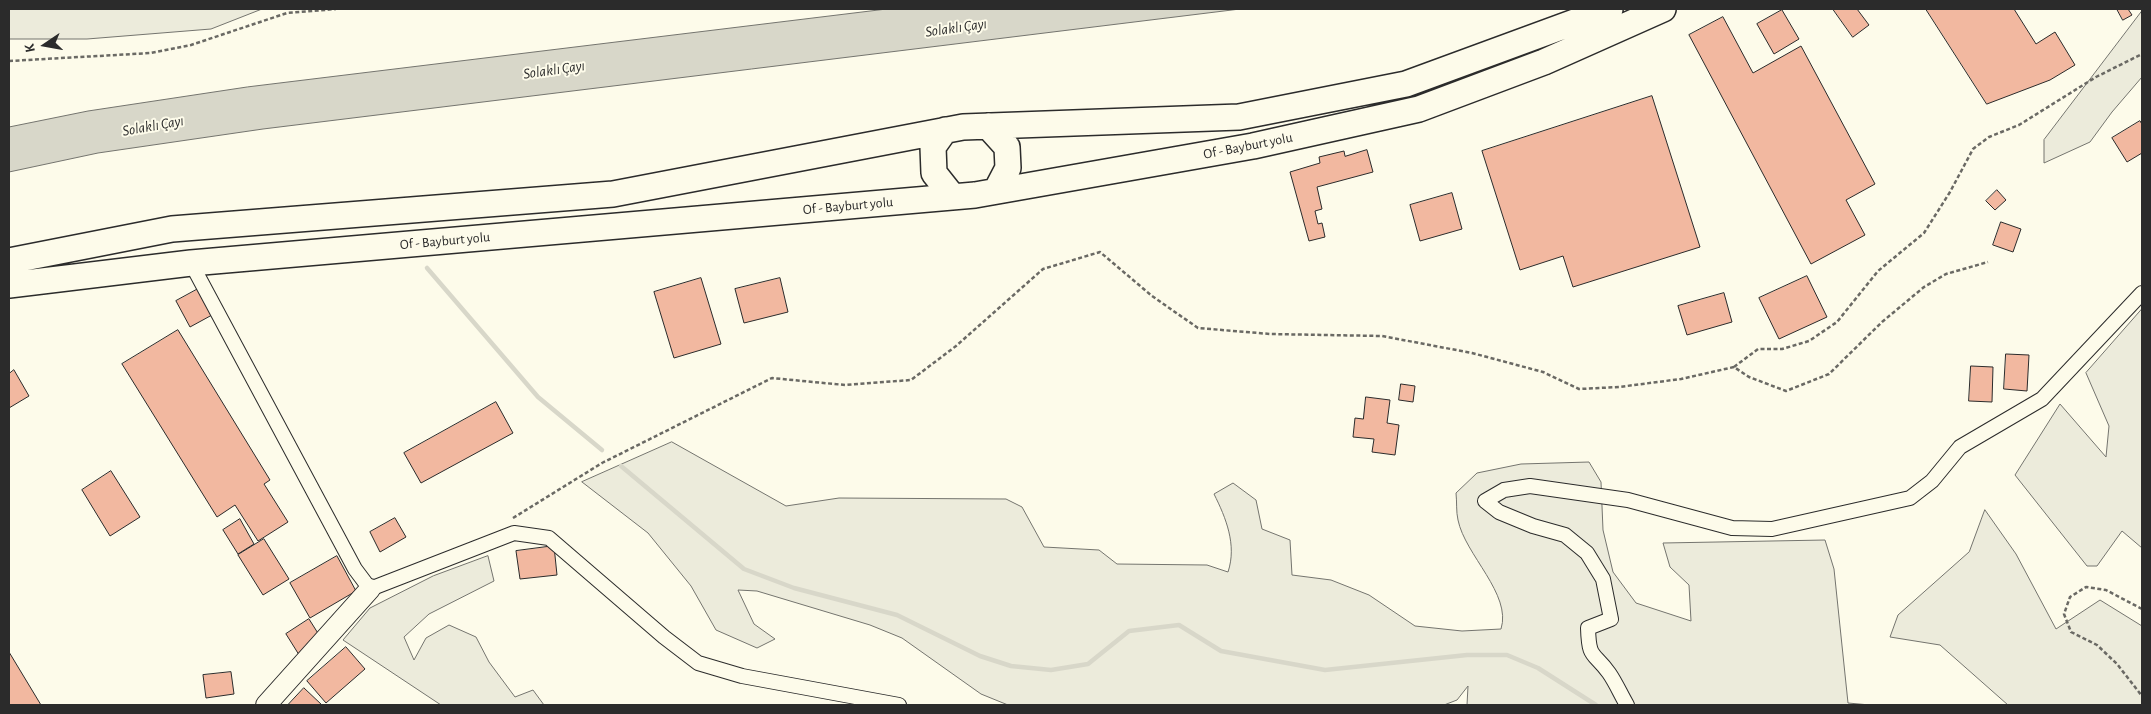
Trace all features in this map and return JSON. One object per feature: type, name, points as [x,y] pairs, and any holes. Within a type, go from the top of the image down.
[{"type":"highway","points":[[9,261],[172,230],[613,194],[945,130],[988,126],[1239,117],[1406,84],[1610,9]]},
{"type":"highway","name":"Of - Bayburt yolu","points":[[9,285],[191,263],[996,191],[1253,146],[1419,109],[1544,62],[1663,9]]},
{"type":"highway","points":[[988,126],[1007,147],[1008,168],[996,191]]},
{"type":"highway","points":[[945,130],[933,147],[934,173],[953,196]]},
{"type":"street","points":[[191,263],[355,569],[370,589]]},
{"type":"street","points":[[1628,705],[1609,672],[1593,658],[1589,646],[1588,628],[1611,619],[1603,578],[1587,554],[1565,535],[1533,526],[1499,512],[1485,501],[1504,490],[1530,486],[1628,500],[1732,528],[1772,529],[1910,498],[1932,481],[1960,447],[2042,399],[2142,293]]},
{"type":"street","points":[[266,705],[370,589],[514,533],[549,538],[664,637],[698,663],[742,676],[899,705]]},
{"type":"path","points":[[9,61],[151,54],[191,46],[287,13],[336,9]]},
{"type":"path","points":[[512,519],[602,463],[772,378],[845,385],[911,380],[956,346],[1043,269],[1100,252],[1152,296],[1198,328],[1270,334],[1382,336],[1472,353],[1543,372],[1579,389],[1619,387],[1672,380],[1734,367],[1758,349],[1782,349],[1809,341],[1837,322],[1878,271],[1924,233],[1950,192],[1973,150],[1989,136],[2019,125],[2096,77],[2142,54]]},
{"type":"path","points":[[1734,367],[1749,377],[1786,391],[1829,374],[1882,322],[1924,287],[1946,274],[1988,262]]},
{"type":"path","points":[[2142,610],[2106,590],[2086,587],[2070,597],[2064,614],[2071,632],[2097,644],[2117,664],[2142,696]]},
{"type":"shaded area","points":[[9,9],[262,9],[211,29],[87,39],[9,39]]},
{"type":"shaded area","points":[[2142,11],[2142,77],[2112,112],[2090,142],[2044,163],[2044,140]]},
{"type":"shaded area","points":[[2142,309],[2142,548],[2122,531],[2097,566],[2087,566],[2015,475],[2060,404],[2106,457],[2109,426],[2086,373]]},
{"type":"shaded area","points":[[672,442],[786,506],[839,498],[1006,499],[1022,507],[1044,547],[1099,550],[1117,564],[1207,565],[1228,572],[1231,542],[1223,513],[1214,494],[1233,483],[1256,500],[1262,529],[1290,540],[1292,575],[1331,580],[1369,595],[1415,626],[1462,631],[1501,629],[1503,616],[1494,588],[1462,533],[1457,517],[1456,493],[1477,473],[1521,464],[1589,462],[1601,482],[1603,530],[1613,572],[1636,603],[1691,621],[1689,585],[1670,567],[1663,543],[1825,540],[1834,569],[1848,703],[1870,705],[1467,705],[1468,686],[1457,700],[1444,705],[1008,705],[981,694],[902,638],[870,625],[757,591],[738,590],[754,624],[775,639],[757,648],[716,630],[691,586],[648,533],[582,482]]},
{"type":"shaded area","points":[[1985,510],[2016,554],[2056,629],[2100,600],[2142,626],[2142,705],[2008,705],[1940,645],[1890,637],[1898,615],[1969,552]]},
{"type":"shaded area","points":[[488,556],[494,581],[429,614],[404,637],[414,660],[426,638],[449,625],[476,637],[489,662],[515,697],[533,690],[544,705],[441,705],[343,640],[370,608],[433,576]]},
{"type":"water","name":"Solaklı Çayı","points":[[887,9],[1240,9],[263,129],[98,153],[9,172],[9,127],[88,111],[247,87]]},
{"type":"building","points":[[1833,9],[1857,9],[1869,25],[1853,37]]},
{"type":"building","points":[[1926,9],[2014,9],[2036,44],[2055,32],[2075,65],[2050,80],[1987,104]]},
{"type":"building","points":[[2117,9],[2128,9],[2132,15],[2123,20]]},
{"type":"building","points":[[1782,10],[1799,39],[1774,54],[1757,24]]},
{"type":"building","points":[[1723,17],[1753,73],[1801,46],[1875,184],[1846,200],[1865,235],[1811,264],[1689,35]]},
{"type":"building","points":[[1652,96],[1700,247],[1573,287],[1563,256],[1520,270],[1482,151]]},
{"type":"building","points":[[2140,121],[2142,124],[2142,153],[2127,162],[2112,138]]},
{"type":"building","points":[[1367,150],[1373,172],[1317,187],[1322,209],[1315,211],[1318,224],[1322,223],[1325,237],[1309,241],[1290,172],[1320,163],[1319,157],[1344,151],[1345,156]]},
{"type":"building","points":[[1997,190],[2006,200],[1995,210],[1986,201]]},
{"type":"building","points":[[1452,193],[1462,229],[1420,241],[1410,205]]},
{"type":"building","points":[[2001,222],[2021,229],[2013,252],[1993,245]]},
{"type":"building","points":[[1807,276],[1827,317],[1779,339],[1759,298]]},
{"type":"building","points":[[701,278],[721,344],[674,358],[654,292]]},
{"type":"building","points":[[780,278],[788,312],[744,323],[735,289]]},
{"type":"building","points":[[198,289],[212,315],[190,327],[176,301]]},
{"type":"building","points":[[1724,293],[1732,322],[1687,335],[1678,306]]},
{"type":"building","points":[[178,330],[270,480],[264,484],[288,522],[258,541],[235,505],[217,517],[122,364]]},
{"type":"building","points":[[2006,354],[2029,355],[2027,391],[2004,389]]},
{"type":"building","points":[[1971,366],[1993,367],[1992,402],[1969,401]]},
{"type":"building","points":[[14,370],[29,396],[9,408],[9,374]]},
{"type":"building","points":[[1401,384],[1415,386],[1413,402],[1399,400]]},
{"type":"building","points":[[1366,397],[1390,400],[1387,423],[1399,425],[1395,455],[1372,452],[1374,439],[1353,437],[1355,418],[1363,419]]},
{"type":"building","points":[[496,402],[513,433],[421,483],[404,453]]},
{"type":"building","points":[[111,471],[140,517],[110,536],[82,490]]},
{"type":"building","points":[[395,518],[406,537],[380,552],[370,532]]},
{"type":"building","points":[[240,519],[254,544],[238,554],[223,530]]},
{"type":"building","points":[[264,539],[289,579],[263,595],[238,555]]},
{"type":"building","points":[[554,546],[557,575],[520,579],[516,551]]},
{"type":"building","points":[[337,556],[356,591],[310,618],[290,583]]},
{"type":"building","points":[[309,619],[321,638],[301,658],[286,634]]},
{"type":"building","points":[[346,647],[365,669],[326,703],[307,681]]},
{"type":"building","points":[[9,652],[41,705],[9,705]]},
{"type":"building","points":[[231,672],[234,694],[206,698],[203,675]]},
{"type":"building","points":[[304,688],[322,705],[288,705]]},
{"type":"waterway","points":[[427,268],[538,397],[602,450]]},
{"type":"waterway","points":[[621,466],[744,569],[794,588],[897,615],[980,656],[1011,666],[1051,670],[1088,664],[1129,631],[1179,625],[1221,651],[1325,670],[1467,655],[1507,655],[1538,668],[1596,705]]}]
